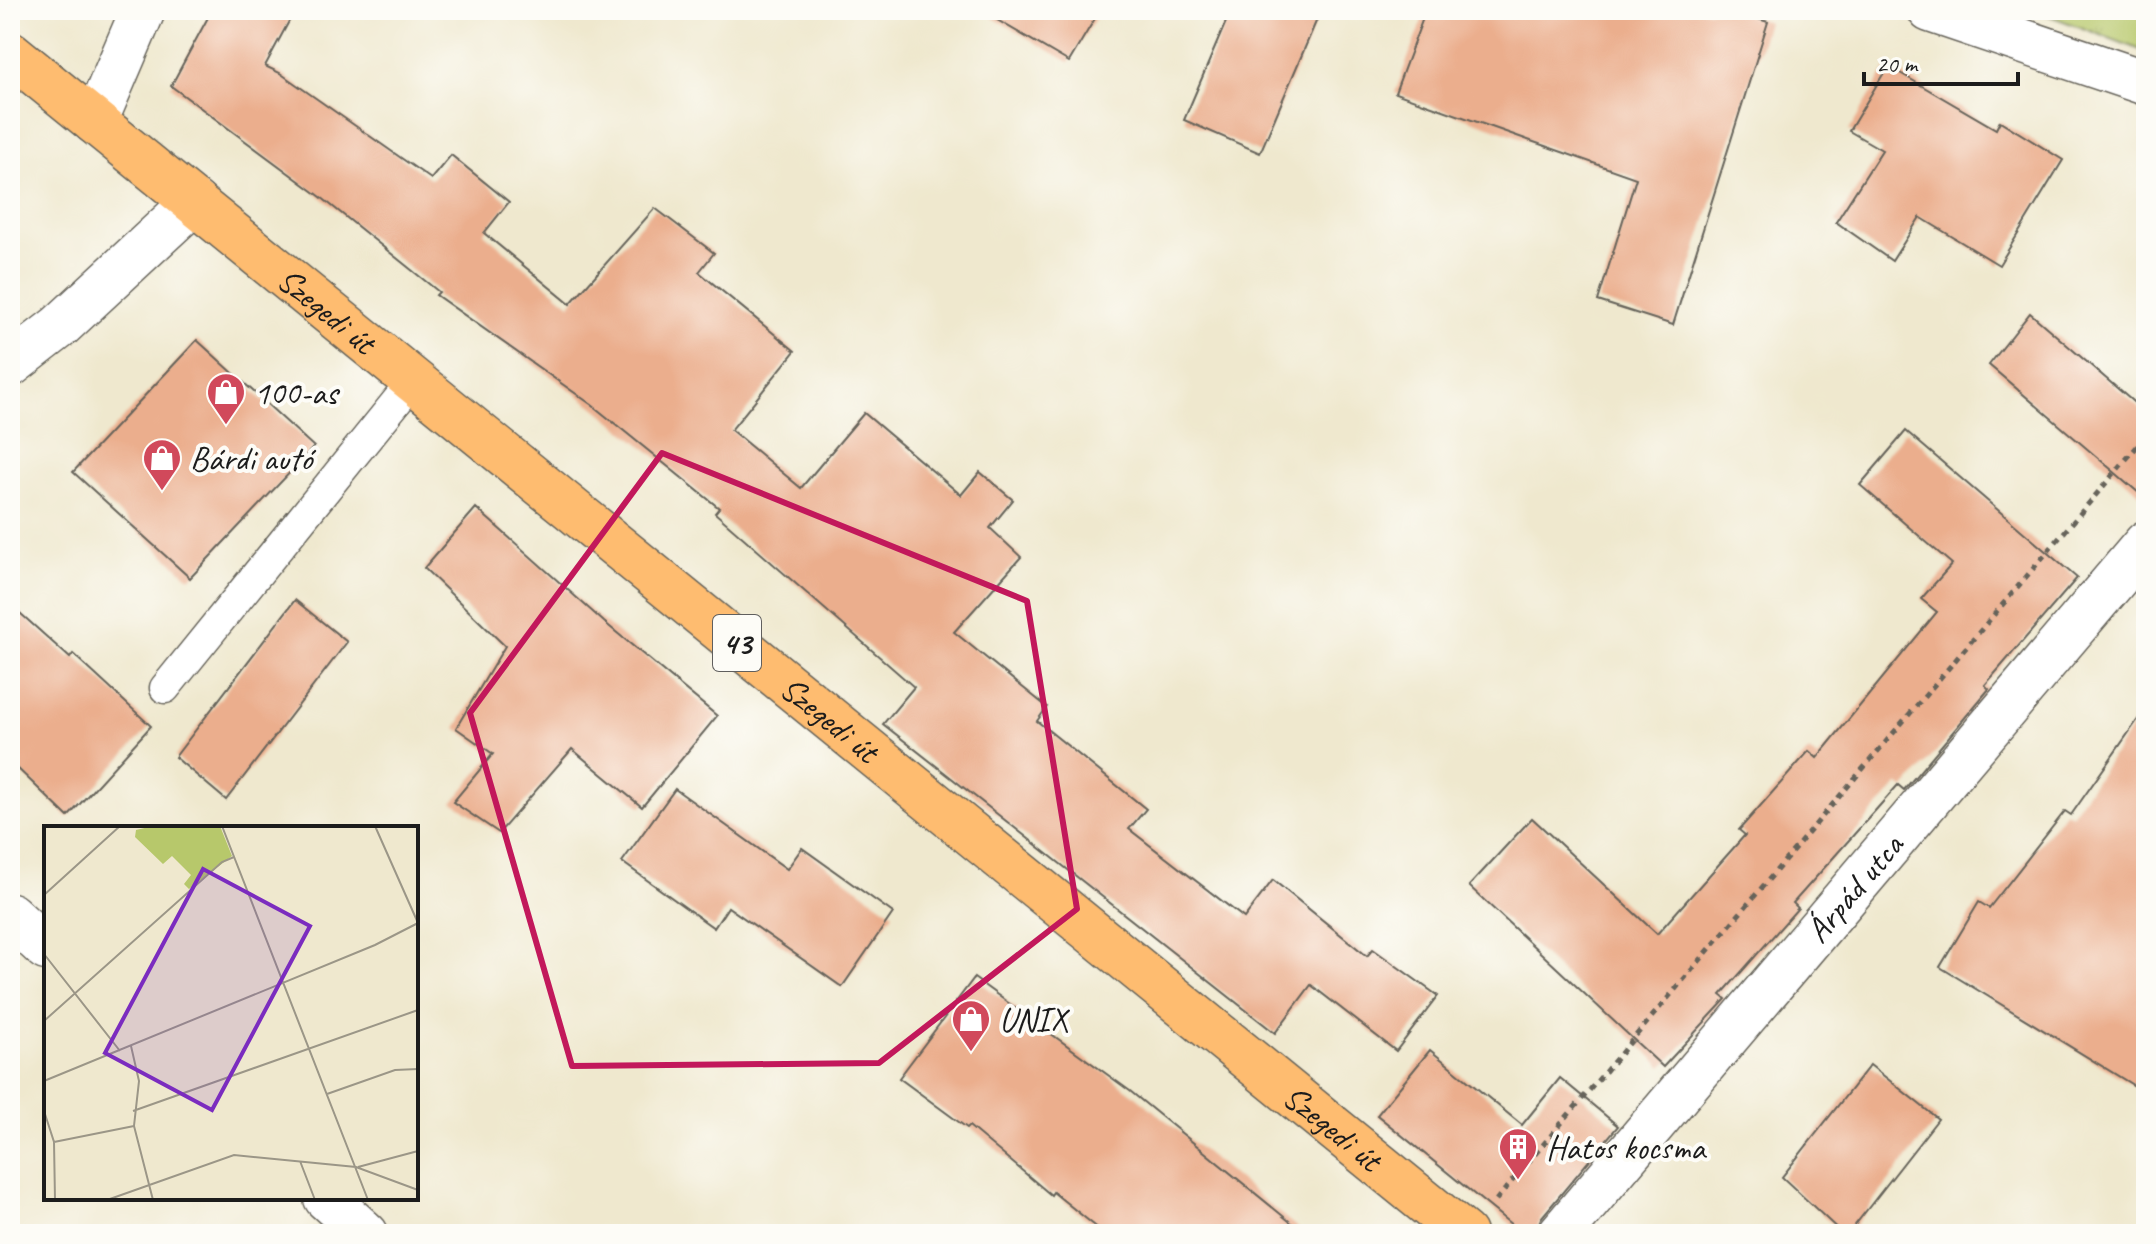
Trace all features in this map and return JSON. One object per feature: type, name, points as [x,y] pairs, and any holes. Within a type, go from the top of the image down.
[{"type":"main road","name":"Szegedi út","points":[[10,53],[1464,1234]]},
{"type":"street","points":[[95,122],[143,10]]},
{"type":"street","points":[[1930,10],[2146,83]]},
{"type":"street","points":[[10,365],[59,327],[194,202]]},
{"type":"street","name":"Árpád utca","points":[[1560,1234],[2146,543]]},
{"type":"street","points":[[10,915],[44,946]]},
{"type":"street","points":[[328,1200],[366,1234]]},
{"type":"lane","points":[[165,688],[414,380]]},
{"type":"path","points":[[1495,1201],[2146,436]]},
{"type":"highlighted area","points":[[662,453],[1027,601],[1077,909],[879,1063],[572,1066],[470,713]]},
{"type":"green space","points":[[2034,10],[2146,10],[2146,52]]},
{"type":"building","points":[[212,10],[295,10],[265,66],[280,73],[431,179],[451,155],[509,202],[484,233],[570,304],[655,208],[714,253],[699,272],[795,351],[731,430],[801,488],[864,413],[961,495],[980,472],[1013,500],[990,528],[1021,557],[954,632],[1047,707],[1037,721],[1146,809],[1129,829],[1244,918],[1273,880],[1367,956],[1373,949],[1438,996],[1396,1051],[1311,985],[1275,1033],[883,724],[914,687],[715,513],[719,508],[592,405],[436,295],[439,292],[321,197],[171,86]]},
{"type":"building","points":[[980,10],[1100,10],[1069,62]]},
{"type":"building","points":[[1231,10],[1321,10],[1260,153],[1184,120]]},
{"type":"building","points":[[1426,10],[1730,10],[1768,22],[1673,325],[1598,301],[1636,178],[1395,93]]},
{"type":"building","points":[[1888,66],[1996,129],[2000,121],[2063,160],[1999,265],[1920,217],[1892,261],[1836,222],[1882,150],[1849,131]]},
{"type":"building","points":[[2030,313],[2146,413],[2146,499],[1989,365]]},
{"type":"building","points":[[197,340],[314,447],[190,578],[73,472]]},
{"type":"building","points":[[1906,431],[2077,578],[1985,685],[1989,689],[1904,790],[1898,785],[1793,903],[1798,908],[1721,995],[1726,999],[1663,1067],[1469,886],[1532,818],[1657,934],[1745,835],[1739,830],[1809,751],[1817,758],[1937,612],[1921,599],[1952,564],[1860,485]]},
{"type":"building","points":[[476,508],[604,622],[717,716],[642,807],[572,749],[499,833],[453,802],[493,754],[456,728],[505,646],[424,568]]},
{"type":"building","points":[[295,600],[347,642],[226,800],[175,757]]},
{"type":"building","points":[[10,604],[70,658],[73,654],[151,726],[68,817],[10,761]]},
{"type":"building","points":[[2146,708],[2146,1093],[1940,967],[1979,902],[1989,908],[2065,811],[2071,815]]},
{"type":"building","points":[[675,789],[787,869],[802,848],[893,913],[842,987],[728,907],[714,928],[622,862]]},
{"type":"building","points":[[974,978],[1130,1091],[1305,1234],[1105,1234],[1053,1192],[1051,1195],[969,1126],[967,1128],[899,1078]]},
{"type":"building","name":"Hatos kocsma","points":[[1430,1050],[1522,1125],[1560,1078],[1618,1126],[1541,1218],[1535,1234],[1523,1234],[1377,1115]]},
{"type":"building","points":[[1870,1065],[1938,1119],[1848,1234],[1843,1234],[1782,1177]]},
{"type":"place","name":"100-as","points":[[226,426]]},
{"type":"place","name":"Bárdi autó","points":[[162,492]]},
{"type":"place","name":"UNIX","points":[[971,1053]]},
{"type":"place","name":"Hatos kocsma","points":[[1518,1181]]}]
